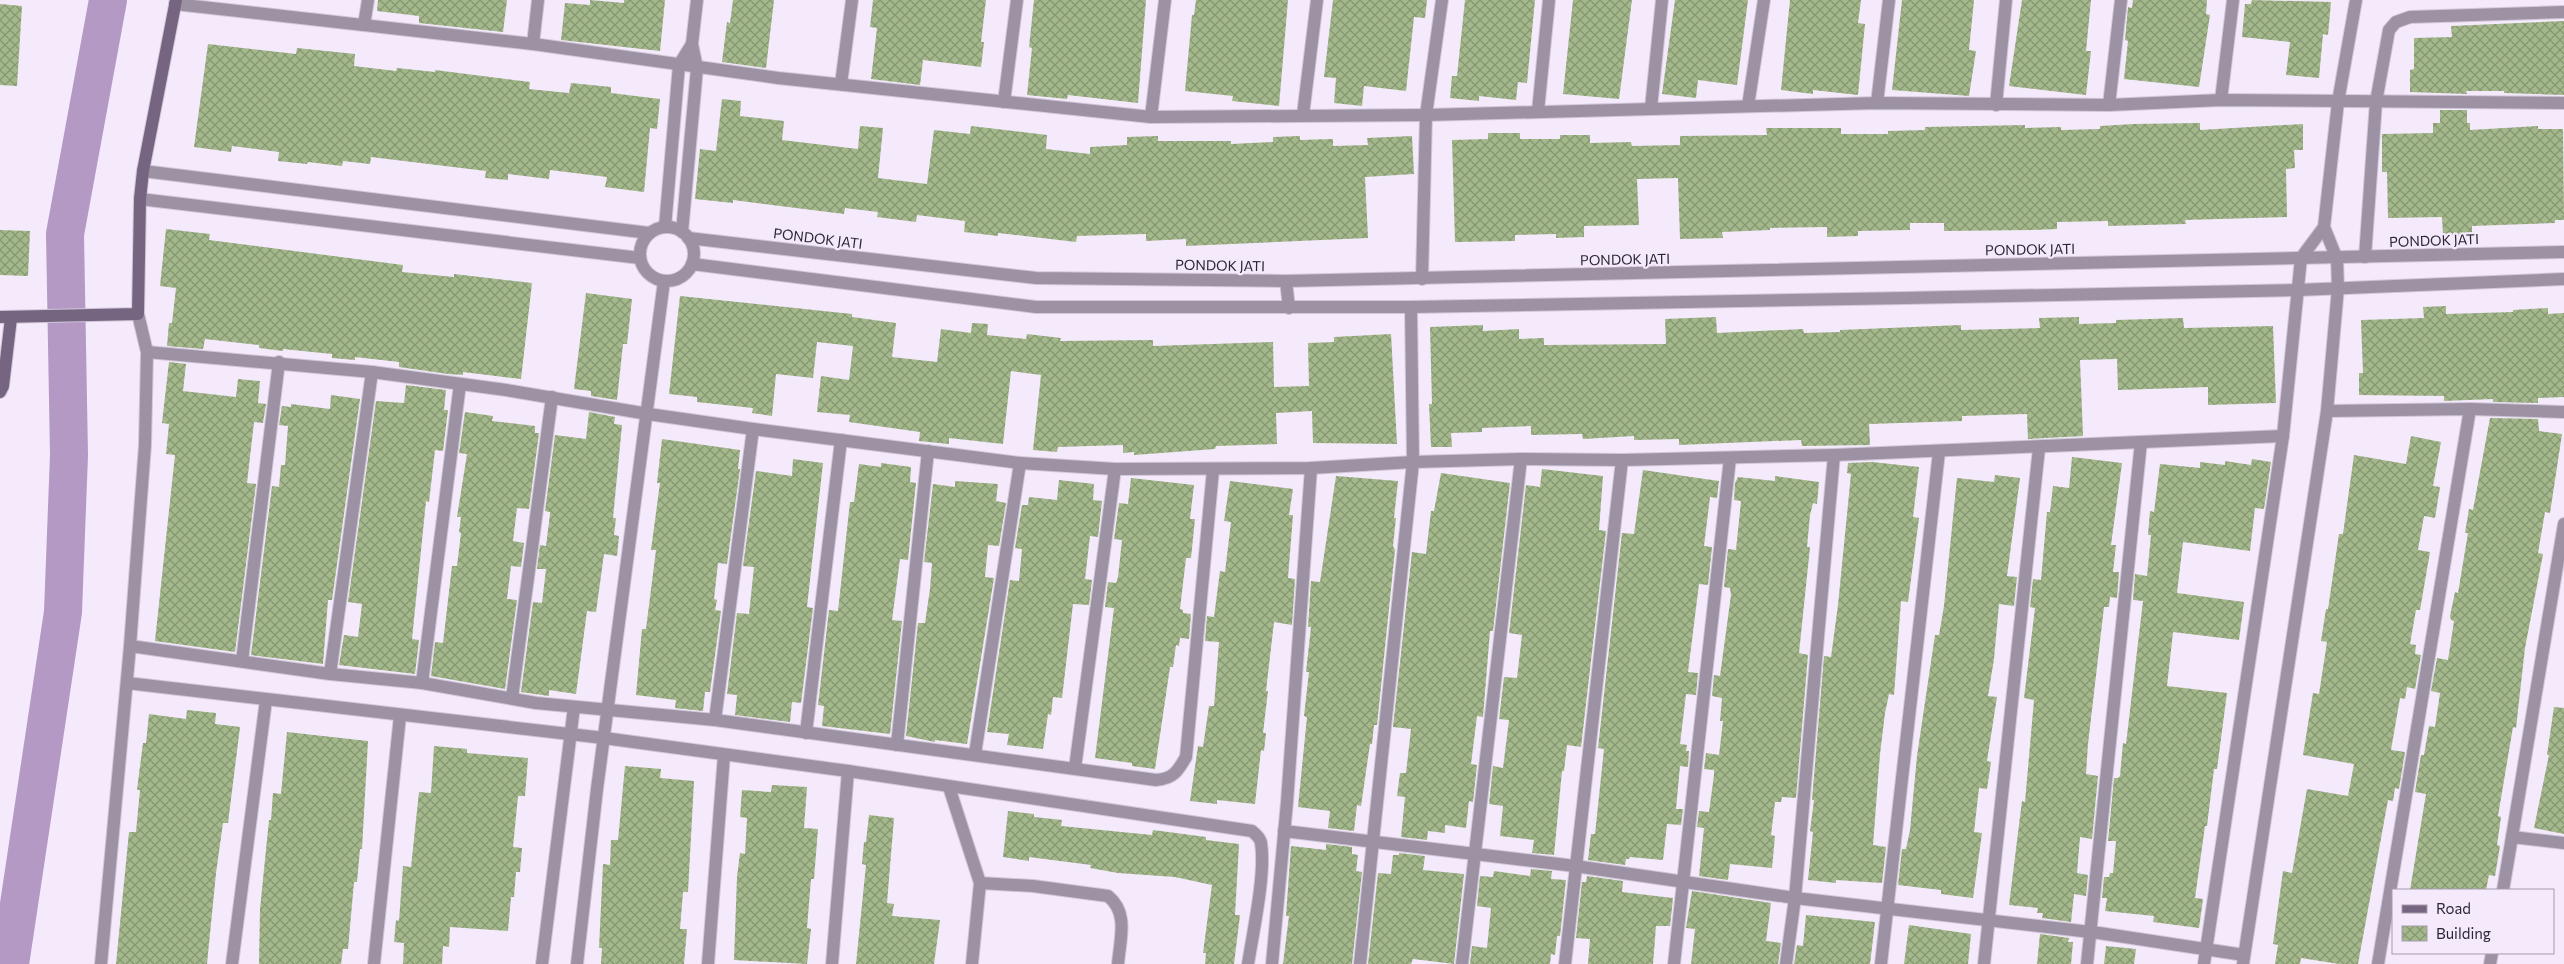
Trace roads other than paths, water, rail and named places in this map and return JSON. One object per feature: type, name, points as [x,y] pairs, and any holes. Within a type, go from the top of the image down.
[{"type":"street","points":[[364,25],[368,0]]},
{"type":"street","points":[[533,44],[538,0]]},
{"type":"street","points":[[649,234],[640,248],[640,258],[648,274],[664,281],[681,277],[692,264],[694,255],[685,235],[697,68],[692,44],[697,0]]},
{"type":"street","points":[[841,84],[852,0]]},
{"type":"street","points":[[1004,102],[1016,0]]},
{"type":"street","points":[[1151,116],[1165,0]]},
{"type":"street","points":[[1303,115],[1317,0]]},
{"type":"street","points":[[1422,279],[1426,115],[1442,0]]},
{"type":"street","points":[[1538,110],[1549,0]]},
{"type":"street","points":[[1651,108],[1662,0]]},
{"type":"street","points":[[1748,106],[1764,0]]},
{"type":"street","points":[[1877,103],[1889,0]]},
{"type":"street","points":[[1996,105],[2006,0]]},
{"type":"street","points":[[2108,105],[2121,0]]},
{"type":"street","points":[[2221,100],[2233,0]]},
{"type":"street","points":[[1284,831],[1575,866],[1887,910],[2092,932],[2207,948],[2243,959],[2327,411],[2338,288],[2337,259],[2324,227],[2338,102],[2356,0]]},
{"type":"street","points":[[101,964],[127,683],[145,445],[147,352],[138,314],[140,199],[143,171],[176,2],[533,44],[697,68],[1004,102],[1151,116],[1426,115],[1538,110],[1877,103],[2108,105],[2221,100],[2564,103]]},
{"type":"street","points":[[2365,257],[2376,102],[2389,30],[2396,22],[2410,17],[2564,12]]},
{"type":"street","points":[[665,227],[679,65],[692,44]]},
{"type":"street","points":[[143,171],[649,234],[665,227],[685,235]]},
{"type":"street","points":[[140,199],[640,258]]},
{"type":"street","points":[[2204,964],[2283,436],[2300,258],[2324,227]]},
{"type":"street","name":"PONDOK JATI","points":[[685,235],[1036,278],[1286,281],[2300,258],[2337,259],[2564,252]]},
{"type":"street","points":[[692,264],[1036,307],[1411,307],[2298,290],[2564,279]]},
{"type":"street","points":[[577,964],[604,738],[664,281]]},
{"type":"street","points":[[1286,281],[1289,308]]},
{"type":"street","points":[[1360,964],[1413,462],[1411,307]]},
{"type":"street","points":[[0,392],[4,378],[5,317],[138,314]]},
{"type":"street","points":[[147,352],[279,362],[372,372],[552,397],[648,414],[753,429],[1020,463],[1115,469],[1213,470],[1521,459],[1730,458],[1939,452],[2283,436]]},
{"type":"street","points":[[242,661],[279,362]]},
{"type":"street","points":[[330,674],[372,372]]},
{"type":"street","points":[[422,683],[460,384]]},
{"type":"street","points":[[512,698],[552,397]]},
{"type":"street","points":[[2327,411],[2470,409],[2564,412]]},
{"type":"street","points":[[2378,964],[2470,409]]},
{"type":"street","points":[[715,720],[753,429]]},
{"type":"street","points":[[806,733],[841,440]]},
{"type":"street","points":[[2087,964],[2092,932],[2141,442]]},
{"type":"street","points":[[1984,964],[2039,448]]},
{"type":"street","points":[[896,745],[928,451]]},
{"type":"street","points":[[1881,964],[1939,452]]},
{"type":"street","points":[[1786,964],[1795,898],[1834,455]]},
{"type":"street","points":[[1674,964],[1730,458]]},
{"type":"street","points":[[1462,964],[1521,459]]},
{"type":"street","points":[[1565,964],[1622,460]]},
{"type":"street","points":[[975,754],[1020,463]]},
{"type":"street","points":[[1272,964],[1284,831],[1311,468]]},
{"type":"street","points":[[1075,768],[1115,469]]},
{"type":"street","points":[[130,646],[330,674],[422,683],[574,707],[715,720],[1156,780],[1168,779],[1178,772],[1186,757],[1213,470]]},
{"type":"street","points":[[2503,889],[2564,524]]},
{"type":"street","points":[[127,683],[400,716],[604,738],[848,771],[1252,831],[1259,837],[1261,844],[1260,879],[1248,964]]},
{"type":"street","points":[[232,964],[266,700]]},
{"type":"street","points":[[542,964],[569,734],[574,707]]},
{"type":"street","points":[[374,964],[400,716]]},
{"type":"street","points":[[708,964],[724,755]]},
{"type":"street","points":[[832,964],[848,771]]},
{"type":"street","points":[[949,787],[980,883],[972,964]]},
{"type":"street","points":[[2512,837],[2564,843]]},
{"type":"street","points":[[980,883],[1033,886],[1108,896],[1118,903],[1122,915],[1118,964]]},
{"type":"waterway","points":[[10,964],[63,612],[69,455],[65,234],[108,0]]}]
